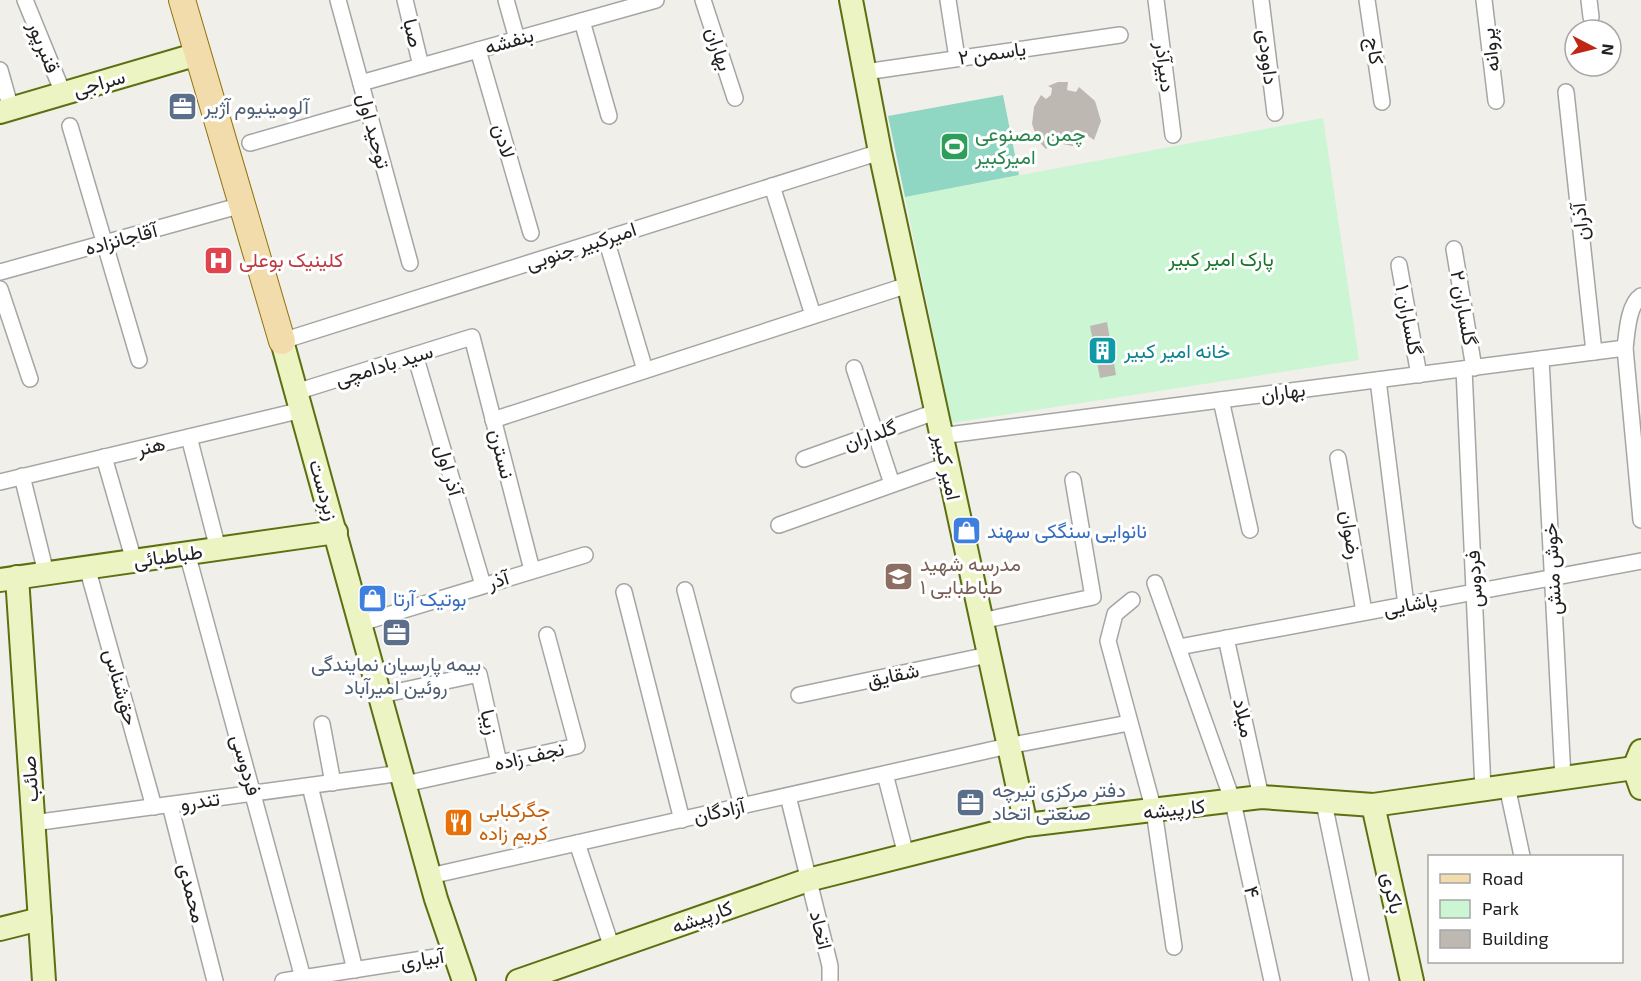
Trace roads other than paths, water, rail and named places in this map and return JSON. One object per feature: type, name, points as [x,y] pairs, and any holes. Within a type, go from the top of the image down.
[{"type":"main road","name":"امیر کبیر","points":[[851,0],[880,152],[940,436],[1026,825]]},
{"type":"main road","name":"زبردست","points":[[188,2],[198,54],[336,532],[430,876],[464,981]]},
{"type":"main road","name":"سراجی","points":[[6,111],[198,54]]},
{"type":"main road","name":"طباطبائی","points":[[8,578],[336,532]]},
{"type":"main road","name":"صائب","points":[[8,578],[33,823],[44,981]]},
{"type":"main road","name":"کارپیشه","points":[[518,981],[808,880],[1026,825],[1262,797],[1373,805],[1639,769]]},
{"type":"main road","name":"باکری","points":[[1373,805],[1412,981]]},
{"type":"main road","points":[[0,929],[40,919]]},
{"type":"street","name":"قنبرپور","points":[[25,0],[63,93]]},
{"type":"street","name":"توحید اول","points":[[338,0],[410,263]]},
{"type":"street","name":"صبا","points":[[405,0],[421,66]]},
{"type":"street","points":[[506,0],[517,39]]},
{"type":"street","name":"بنفشه","points":[[361,83],[582,21],[620,5],[656,0]]},
{"type":"street","name":"بهاران","points":[[703,0],[735,98]]},
{"type":"street","points":[[948,0],[957,58]]},
{"type":"street","name":"دبیرآذر","points":[[1156,0],[1173,135]]},
{"type":"street","name":"داوودی","points":[[1261,0],[1275,113]]},
{"type":"street","name":"کاج","points":[[1368,0],[1382,102]]},
{"type":"street","name":"پروانه","points":[[1484,0],[1496,101]]},
{"type":"street","points":[[1589,0],[1591,17]]},
{"type":"street","points":[[582,21],[609,116]]},
{"type":"street","name":"یاسمن ۲","points":[[865,72],[1120,35]]},
{"type":"street","name":"لادن","points":[[478,50],[531,232]]},
{"type":"street","points":[[0,70],[6,111]]},
{"type":"street","name":"آذران","points":[[1566,92],[1594,352]]},
{"type":"street","points":[[250,143],[368,109]]},
{"type":"street","points":[[70,126],[139,360]]},
{"type":"street","name":"امیرکبیر جنوبی","points":[[282,341],[880,152]]},
{"type":"street","points":[[772,186],[813,315]]},
{"type":"street","name":"آقاجانزاده","points":[[0,272],[242,206]]},
{"type":"street","points":[[606,238],[645,370]]},
{"type":"street","name":"گلساران ۲","points":[[1454,249],[1469,368]]},
{"type":"street","name":"گلساران ۱","points":[[1399,265],[1419,375]]},
{"type":"street","points":[[494,420],[908,285]]},
{"type":"street","points":[[0,289],[30,379]]},
{"type":"street","points":[[1641,296],[1637,298],[1629,322],[1625,348],[1641,520]]},
{"type":"street","name":"سید بادامچی","points":[[299,401],[415,355],[472,337]]},
{"type":"street","name":"نسترن","points":[[472,337],[532,570]]},
{"type":"street","name":"بهاران","points":[[940,436],[1625,348]]},
{"type":"street","name":"آذر اول","points":[[415,355],[483,585]]},
{"type":"street","name":"خوش منش","points":[[1541,359],[1563,778]]},
{"type":"street","points":[[855,368],[892,484]]},
{"type":"street","name":"فردوس","points":[[1469,368],[1474,592],[1483,790]]},
{"type":"street","points":[[1378,380],[1406,605]]},
{"type":"street","points":[[1221,400],[1250,530]]},
{"type":"street","name":"هنر","points":[[0,482],[189,437],[299,401]]},
{"type":"street","name":"گلداران","points":[[804,459],[935,412]]},
{"type":"street","points":[[189,437],[218,549]]},
{"type":"street","points":[[104,457],[134,561]]},
{"type":"street","name":"رضوان","points":[[1338,458],[1364,612]]},
{"type":"street","points":[[779,525],[947,465]]},
{"type":"street","points":[[21,476],[46,573]]},
{"type":"street","points":[[981,621],[1093,597],[1073,480]]},
{"type":"street","name":"فردوسی","points":[[187,553],[303,978]]},
{"type":"street","name":"آذر","points":[[361,623],[585,555]]},
{"type":"street","name":"پاشایی","points":[[1179,647],[1641,561]]},
{"type":"street","name":"حق‌شناس","points":[[87,567],[154,807]]},
{"type":"street","name":"۴","points":[[1155,583],[1233,802],[1272,981]]},
{"type":"street","points":[[685,590],[742,806]]},
{"type":"street","points":[[624,592],[682,820]]},
{"type":"street","points":[[1132,600],[1115,614],[1107,641],[1154,811],[1174,947]]},
{"type":"street","name":"نجف زاده","points":[[404,779],[499,763],[577,746],[547,635]]},
{"type":"street","name":"میلاد","points":[[1226,638],[1262,797]]},
{"type":"street","name":"شقایق","points":[[799,695],[988,655]]},
{"type":"street","name":"زیبا","points":[[381,695],[479,674],[499,763]]},
{"type":"street","name":"آزادگان","points":[[430,876],[1008,746],[1129,723]]},
{"type":"street","points":[[321,724],[333,783]]},
{"type":"street","points":[[885,774],[906,855]]},
{"type":"street","name":"تندرو","points":[[33,823],[333,783],[404,779]]},
{"type":"street","points":[[310,786],[355,970]]},
{"type":"street","points":[[1507,786],[1522,855]]},
{"type":"street","name":"اتحاد","points":[[788,796],[830,966],[830,981]]},
{"type":"street","points":[[1323,803],[1361,981]]},
{"type":"street","name":"محمدی","points":[[170,805],[215,981]]},
{"type":"street","points":[[578,843],[612,948]]},
{"type":"street","name":"آبیاری","points":[[283,981],[455,954]]},
{"type":"place","name":"آلومینیوم آژیر","points":[[183,107]]},
{"type":"place","name":"چمن مصنوعی امیرکبیر","points":[[954,146]]},
{"type":"place","name":"کلینیک بوعلی","points":[[218,260]]},
{"type":"place","name":"خانه امیر کبیر","points":[[1103,351]]},
{"type":"place","name":"نانوایی سنگکی سهند","points":[[966,531]]},
{"type":"place","name":"مدرسه شهید طباطبایی ۱","points":[[899,576]]},
{"type":"place","name":"بوتیک آرتا","points":[[372,599]]},
{"type":"place","name":"بیمه پارسیان نمایندگی روئین امیرآباد","points":[[396,633]]},
{"type":"place","name":"دفتر مرکزی تیرچه صنعتی اتحاد","points":[[971,802]]},
{"type":"place","name":"جگرکبابی کریم زاده","points":[[458,822]]},
{"type":"park label","name":"پارک امیر کبیر","points":[[1221,259]]}]
